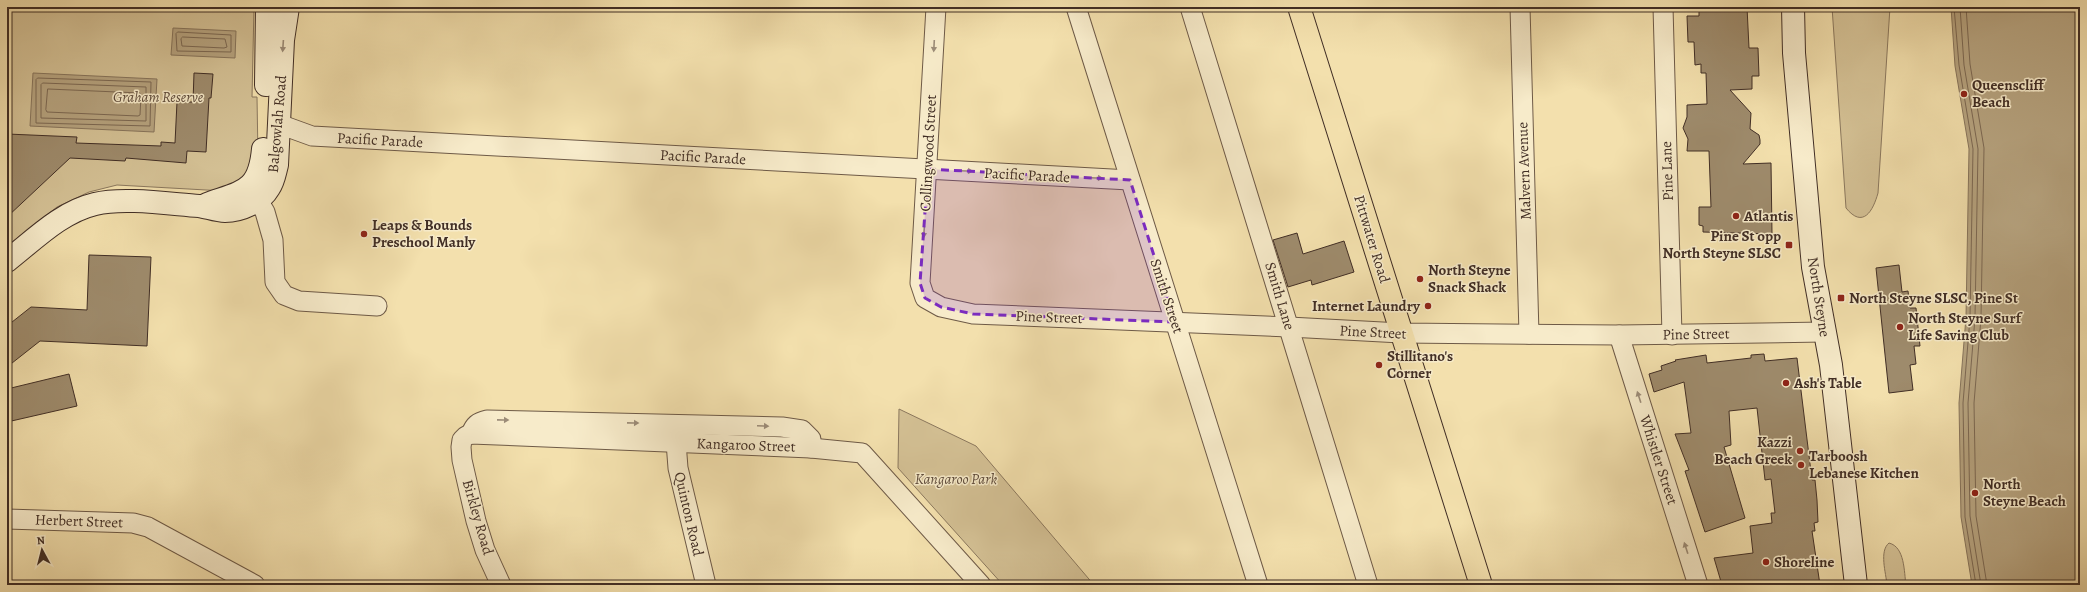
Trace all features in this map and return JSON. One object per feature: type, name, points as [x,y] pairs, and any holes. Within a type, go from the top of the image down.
[{"type":"main road","name":"Pittwater Road","points":[[1299,7],[1481,585]]},
{"type":"street","name":"Balgowlah Road","points":[[200,206],[245,190],[254,182],[260,172],[264,147],[267,7]]},
{"type":"street","name":"Balgowlah Road","points":[[7,261],[70,214],[97,203],[127,202],[200,206],[224,211],[235,211],[258,200],[266,193],[272,182],[277,165],[283,40],[288,7]]},
{"type":"street","name":"Collingwood Street","points":[[925,298],[920,283],[928,169],[936,7]]},
{"type":"street","name":"Smith Street","points":[[1076,7],[1258,585]]},
{"type":"street","name":"Smith Lane","points":[[1190,7],[1368,585]]},
{"type":"street","name":"Malvern Avenue","points":[[1520,7],[1529,334]]},
{"type":"street","name":"Pine Lane","points":[[1662,7],[1672,335]]},
{"type":"street","name":"North Steyne","points":[[1793,7],[1794,53],[1813,267],[1831,365],[1856,585]]},
{"type":"street","name":"Pacific Parade","points":[[279,124],[312,136],[1130,180]]},
{"type":"street","points":[[258,200],[265,212],[273,240],[275,282],[284,295],[299,301],[377,306]]},
{"type":"street","name":"Pine Street","points":[[925,298],[941,307],[973,314],[1401,333],[1672,335],[1824,332]]},
{"type":"street","name":"Whistler Street","points":[[1619,335],[1698,585]]},
{"type":"street","points":[[466,440],[474,427],[479,422],[486,420],[782,427],[802,430],[811,439],[811,448]]},
{"type":"street","name":"Kangaroo Street","points":[[466,440],[676,442],[811,448],[862,453],[981,585]]},
{"type":"street","name":"Birkley Road","points":[[466,440],[476,521],[485,550],[501,585]]},
{"type":"street","name":"Quinton Road","points":[[676,442],[678,468],[706,585]]},
{"type":"street","name":"Herbert Street","points":[[7,519],[133,523],[148,527],[255,585]]},
{"type":"highlighted area","points":[[928,169],[1130,180],[1175,322],[973,314],[941,307],[925,298],[920,283]]},
{"type":"green space","name":"Graham Reserve","points":[[7,7],[254,7],[252,97],[257,97],[258,157],[252,174],[224,191],[117,185],[89,192],[57,207],[7,246]]},
{"type":"green space","points":[[1832,7],[1890,7],[1878,193],[1870,211],[1862,217],[1857,217],[1846,208]]},
{"type":"green space","name":"Kangaroo Park","points":[[899,409],[976,446],[1094,585],[1003,585],[898,468]]},
{"type":"green space","points":[[1889,543],[1898,549],[1901,555],[1906,585],[1887,585],[1884,551]]},
{"type":"water","points":[[1951,7],[2080,7],[2080,585],[1972,585],[1961,517],[1959,403],[1966,317],[1969,149],[1955,66]]},
{"type":"water","points":[[173,28],[236,31],[235,58],[171,55]]},
{"type":"water","points":[[33,73],[157,79],[154,132],[30,126]]},
{"type":"building","points":[[1699,7],[1747,7],[1749,48],[1758,48],[1759,76],[1752,76],[1752,89],[1730,90],[1751,113],[1750,129],[1759,135],[1760,140],[1760,144],[1743,164],[1771,163],[1772,234],[1703,232],[1703,226],[1699,225],[1699,207],[1711,207],[1709,151],[1687,151],[1688,139],[1683,128],[1687,117],[1687,105],[1707,104],[1706,73],[1701,73],[1701,64],[1695,65],[1694,42],[1688,42],[1687,16],[1699,16]]},
{"type":"building","points":[[194,73],[213,74],[211,98],[209,98],[206,152],[187,151],[186,163],[126,158],[125,161],[70,158],[7,217],[7,134],[77,137],[76,143],[161,146],[161,142],[175,143],[177,102],[193,102]]},
{"type":"building","points":[[1297,233],[1303,254],[1344,241],[1354,272],[1312,285],[1311,280],[1288,287],[1273,240]]},
{"type":"building","points":[[89,255],[151,257],[147,346],[40,341],[7,367],[7,326],[31,307],[87,310]]},
{"type":"building","name":"North Steyne Surf Life Saving Club","points":[[1899,265],[1902,292],[1908,291],[1910,308],[1916,308],[1920,346],[1914,346],[1916,364],[1910,365],[1913,390],[1889,393],[1876,268]]},
{"type":"building","points":[[1764,354],[1765,361],[1797,358],[1812,480],[1815,480],[1818,522],[1814,523],[1815,531],[1812,531],[1820,585],[1722,585],[1714,558],[1753,553],[1750,526],[1772,523],[1771,513],[1775,513],[1771,479],[1765,480],[1757,408],[1729,411],[1731,445],[1724,447],[1745,518],[1705,532],[1685,471],[1689,470],[1675,434],[1691,433],[1684,382],[1654,392],[1649,374],[1662,370],[1661,366],[1676,361],[1675,360],[1706,355],[1707,363],[1751,358],[1751,355]]},
{"type":"building","points":[[69,374],[77,406],[7,422],[7,389]]},
{"type":"place","name":"Queenscliff Beach","points":[[1964,94]]},
{"type":"place","name":"Atlantis","points":[[1736,216]]},
{"type":"place","name":"Leaps & Bounds Preschool Manly","points":[[364,234]]},
{"type":"place","name":"Pine St opp North Steyne SLSC","points":[[1789,245]]},
{"type":"place","name":"North Steyne Snack Shack","points":[[1420,279]]},
{"type":"place","name":"North Steyne SLSC, Pine St","points":[[1841,298]]},
{"type":"place","name":"Internet Laundry","points":[[1428,306]]},
{"type":"place","name":"North Steyne Surf Life Saving Club","points":[[1900,327]]},
{"type":"place","name":"Stillitano's Corner","points":[[1379,365]]},
{"type":"place","name":"Ash's Table","points":[[1786,383]]},
{"type":"place","name":"Kazzi Beach Greek","points":[[1800,451]]},
{"type":"place","name":"Tarboosh Lebanese Kitchen","points":[[1801,465]]},
{"type":"place","name":"North Steyne Beach","points":[[1975,493]]},
{"type":"place","name":"Shoreline","points":[[1766,562]]}]
